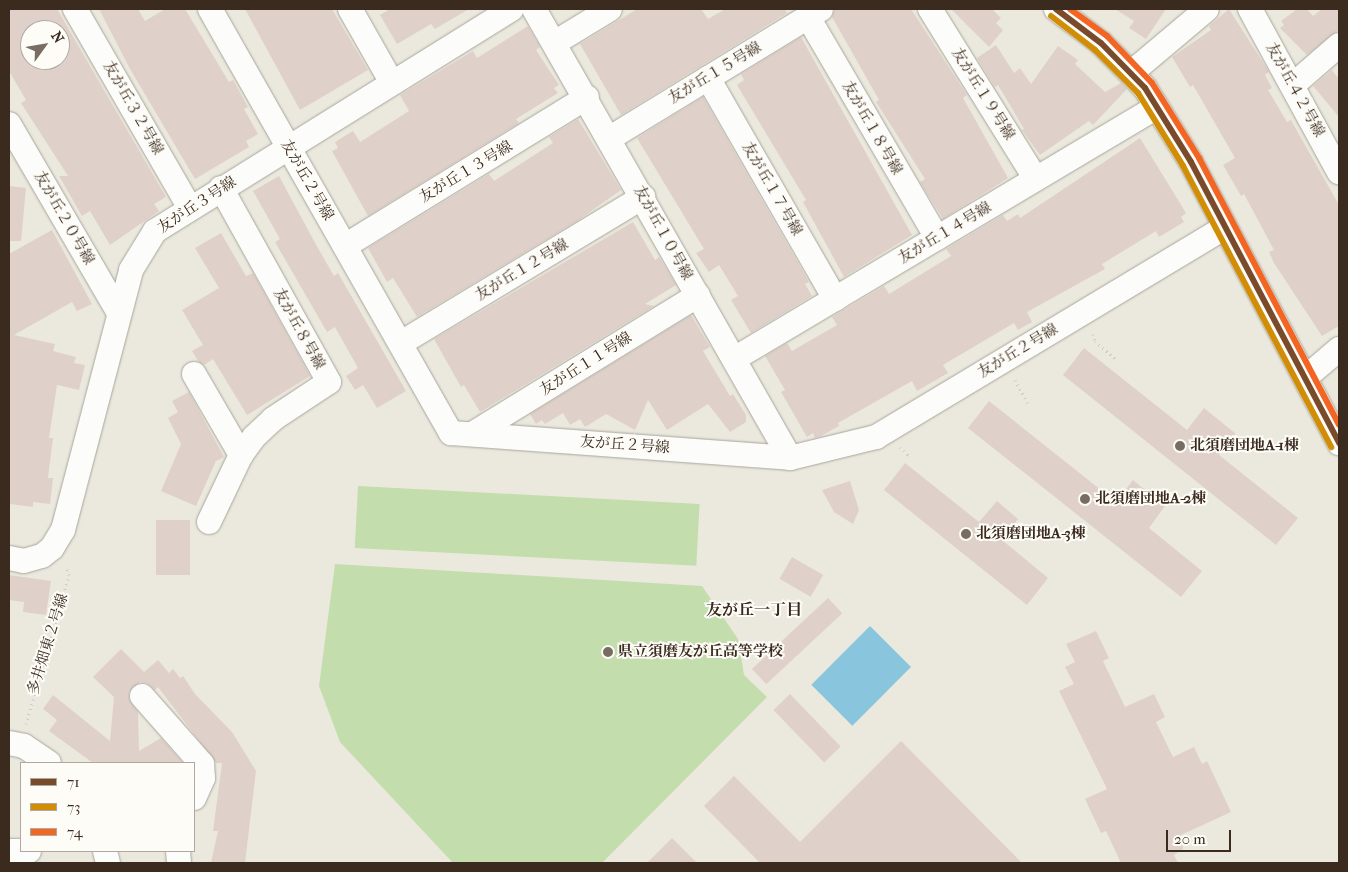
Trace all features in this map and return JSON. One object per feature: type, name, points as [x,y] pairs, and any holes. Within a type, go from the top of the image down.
[{"type":"street","name":"友が丘３２号線","points":[[76,9],[190,208]]},
{"type":"street","name":"友が丘２号線","points":[[210,9],[451,433],[474,433],[790,458],[876,437],[1225,227]]},
{"type":"street","points":[[350,9],[392,83]]},
{"type":"street","name":"友が丘３号線","points":[[46,552],[63,530],[118,311],[131,270],[141,250],[155,231],[221,188],[392,83],[484,16],[512,9]]},
{"type":"street","name":"友が丘１０号線","points":[[534,9],[556,42],[790,458]]},
{"type":"street","points":[[556,42],[610,9]]},
{"type":"street","name":"友が丘１９号線","points":[[930,9],[1036,179]]},
{"type":"street","points":[[1056,9],[1101,43],[1131,73],[1157,107],[1225,227],[1339,443]]},
{"type":"street","points":[[1131,73],[1207,9]]},
{"type":"street","name":"友が丘４２号線","points":[[1250,9],[1339,172]]},
{"type":"street","name":"友が丘１５号線","points":[[610,138],[814,13]]},
{"type":"street","name":"友が丘１８号線","points":[[814,13],[937,238]]},
{"type":"street","points":[[1293,85],[1339,45]]},
{"type":"street","name":"友が丘１７号線","points":[[708,78],[835,299]]},
{"type":"street","name":"友が丘１３号線","points":[[345,246],[587,98]]},
{"type":"street","name":"友が丘１４号線","points":[[734,359],[1157,107]]},
{"type":"street","name":"友が丘２０号線","points":[[9,124],[118,311]]},
{"type":"street","name":"友が丘８号線","points":[[209,522],[241,455],[272,419],[329,382],[221,188]]},
{"type":"street","name":"友が丘１２号線","points":[[400,343],[643,197]]},
{"type":"street","name":"友が丘１１号線","points":[[474,433],[698,295]]},
{"type":"street","points":[[1305,378],[1339,349]]},
{"type":"street","points":[[194,374],[241,455]]},
{"type":"street","points":[[9,558],[24,561],[46,552]]},
{"type":"street","points":[[142,696],[202,764],[203,778],[195,796]]},
{"type":"street","points":[[16,745],[47,762]]},
{"type":"path","points":[[1093,334],[1095,341],[1116,359]]},
{"type":"path","name":"多井畑東２号線","points":[[16,745],[44,664],[69,575],[66,566],[46,552]]},
{"type":"green space","points":[[358,486],[700,504],[696,566],[355,548]]},
{"type":"green space","points":[[335,564],[702,586],[738,639],[744,675],[767,697],[602,863],[453,863],[340,742],[319,686]]},
{"type":"water","points":[[870,626],[911,667],[852,726],[811,685]]},
{"type":"building","points":[[9,9],[57,9],[63,20],[20,20],[20,70],[70,70],[70,31],[166,197],[154,204],[159,211],[110,245],[90,211],[82,216],[59,176],[68,176],[21,103],[26,100],[9,71]]},
{"type":"building","points":[[99,9],[138,9],[145,21],[165,9],[185,9],[229,82],[233,80],[248,107],[244,109],[258,134],[246,141],[249,147],[195,179],[130,69]]},
{"type":"building","points":[[245,9],[332,9],[368,70],[300,110]]},
{"type":"building","points":[[390,9],[469,9],[435,29],[431,24],[397,44],[380,15]]},
{"type":"building","points":[[637,9],[701,9],[708,19],[725,9],[785,9],[787,13],[621,115],[580,44]]},
{"type":"building","points":[[835,9],[911,9],[967,95],[963,98],[1008,178],[943,219],[920,182],[925,179],[876,102],[879,100],[832,17]]},
{"type":"building","points":[[951,9],[992,9],[1001,18],[996,23],[1003,30],[989,47]]},
{"type":"building","points":[[1115,9],[1166,9],[1146,39],[1129,28],[1134,21]]},
{"type":"building","points":[[1229,9],[1269,72],[1265,75],[1272,88],[1268,90],[1287,122],[1291,120],[1339,205],[1339,326],[1322,336],[1274,263],[1269,252],[1274,250],[1244,194],[1241,196],[1223,165],[1235,158],[1193,85],[1190,87],[1172,57],[1211,30],[1209,26]]},
{"type":"building","points":[[1297,9],[1307,9],[1313,16],[1322,9],[1339,9],[1339,30],[1307,55],[1280,28],[1284,25],[1281,21]]},
{"type":"building","points":[[528,26],[540,47],[536,50],[559,85],[554,88],[558,93],[516,119],[519,123],[368,216],[332,151],[338,148],[335,142],[353,131],[360,142],[409,111],[400,95],[473,51],[477,58]]},
{"type":"building","points":[[801,37],[912,235],[844,277],[803,202],[806,200],[737,85],[744,80],[741,74]]},
{"type":"building","points":[[996,45],[1014,73],[1020,68],[1031,84],[1058,46],[1078,60],[1075,64],[1105,92],[1121,83],[1127,89],[1093,125],[1089,121],[1040,155],[1022,130],[1024,129],[998,85],[995,87],[977,58]]},
{"type":"building","points":[[1332,70],[1339,79],[1339,117],[1313,86]]},
{"type":"building","points":[[703,97],[809,282],[805,284],[812,296],[751,333],[731,300],[738,296],[719,265],[709,272],[696,253],[704,249],[637,138]]},
{"type":"building","points":[[578,119],[621,190],[577,221],[417,317],[393,278],[387,282],[368,248],[489,174],[494,181],[553,143],[549,137]]},
{"type":"building","points":[[1140,138],[1186,213],[1181,217],[1184,222],[1159,237],[1156,231],[1102,264],[1105,269],[1027,312],[1032,322],[1018,330],[1014,323],[943,365],[948,373],[917,391],[912,381],[838,423],[839,426],[821,436],[815,438],[813,433],[807,437],[781,392],[785,390],[765,356],[787,343],[792,351],[837,325],[832,317],[884,286],[889,294],[951,256],[946,249],[1003,215],[1007,221],[1018,214],[1020,218]]},
{"type":"building","points":[[279,176],[334,276],[338,273],[406,391],[377,408],[363,385],[355,390],[346,376],[358,368],[335,327],[327,332],[275,242],[280,239],[253,191]]},
{"type":"building","points":[[9,186],[26,188],[21,241],[9,241]]},
{"type":"building","points":[[633,222],[655,260],[659,257],[676,285],[645,304],[654,306],[480,412],[464,385],[461,387],[434,339]]},
{"type":"building","points":[[52,230],[92,304],[77,311],[72,302],[14,335],[55,344],[53,351],[76,357],[74,363],[85,365],[79,390],[57,385],[49,438],[53,438],[48,478],[53,478],[50,504],[33,502],[33,507],[10,504],[9,499],[9,254]]},
{"type":"building","points":[[221,233],[246,276],[253,273],[310,376],[247,415],[213,359],[204,365],[198,361],[192,351],[203,345],[182,310],[219,288],[195,248]]},
{"type":"building","points":[[691,315],[710,347],[703,351],[730,396],[733,394],[746,415],[746,422],[730,432],[708,404],[667,430],[648,400],[635,430],[606,414],[585,427],[580,419],[570,425],[563,413],[545,424],[542,420],[536,424],[530,414]]},
{"type":"building","name":"北須磨団地A-1棟","points":[[1084,348],[1187,430],[1204,408],[1236,434],[1219,455],[1298,518],[1276,545],[1063,375]]},
{"type":"building","points":[[189,392],[224,457],[216,461],[196,506],[161,491],[181,444],[168,418],[178,412],[172,401]]},
{"type":"building","name":"北須磨団地A-2棟","points":[[989,401],[1116,502],[1133,480],[1165,506],[1149,528],[1202,571],[1181,597],[968,428]]},
{"type":"building","name":"北須磨団地A-3棟","points":[[905,463],[979,522],[997,501],[1018,519],[1002,540],[1048,578],[1027,605],[884,490]]},
{"type":"building","points":[[850,481],[859,510],[853,524],[834,512],[822,490]]},
{"type":"building","points":[[156,520],[190,520],[190,575],[156,575]]},
{"type":"building","points":[[792,557],[823,575],[811,597],[780,579]]},
{"type":"building","points":[[9,575],[51,581],[46,615],[23,612],[24,602],[9,600]]},
{"type":"building","points":[[828,598],[842,613],[766,684],[752,669]]},
{"type":"building","points":[[1096,631],[1109,658],[1103,661],[1125,707],[1154,694],[1165,717],[1156,722],[1173,757],[1194,747],[1202,764],[1207,761],[1231,812],[1181,835],[1183,849],[1174,855],[1178,863],[1121,863],[1106,831],[1101,833],[1085,799],[1107,789],[1059,691],[1074,684],[1065,667],[1075,662],[1066,644]]},
{"type":"building","points":[[121,649],[144,672],[158,660],[169,673],[173,669],[180,678],[183,676],[195,694],[232,732],[256,771],[245,863],[211,863],[218,831],[213,831],[222,763],[216,763],[158,687],[155,690],[147,683],[140,682],[129,692],[129,699],[138,712],[139,751],[161,738],[182,762],[92,762],[49,731],[57,720],[43,709],[53,695],[110,741],[114,697],[93,677]]},
{"type":"building","points":[[790,694],[841,747],[824,762],[773,710]]},
{"type":"building","points":[[901,741],[1022,863],[760,863],[704,806],[734,776],[800,842]]},
{"type":"building","points":[[672,838],[697,863],[647,863]]},
{"type":"transit line","name":"71","points":[[1056,9],[1101,43],[1145,88],[1191,162],[1339,443]]},
{"type":"transit line","name":"74","points":[[1070,9],[1107,36],[1152,83],[1199,158],[1339,425]]},
{"type":"transit line","name":"73","points":[[1051,16],[1095,50],[1138,93],[1183,166],[1331,447]]},
{"type":"place","name":"北須磨団地A-1棟","points":[[1180,446]]},
{"type":"place","name":"北須磨団地A-2棟","points":[[1085,499]]},
{"type":"place","name":"北須磨団地A-3棟","points":[[966,534]]},
{"type":"place","name":"県立須磨友が丘高等学校","points":[[608,652]]},
{"type":"district","name":"友が丘一丁目","points":[[754,610]]}]
